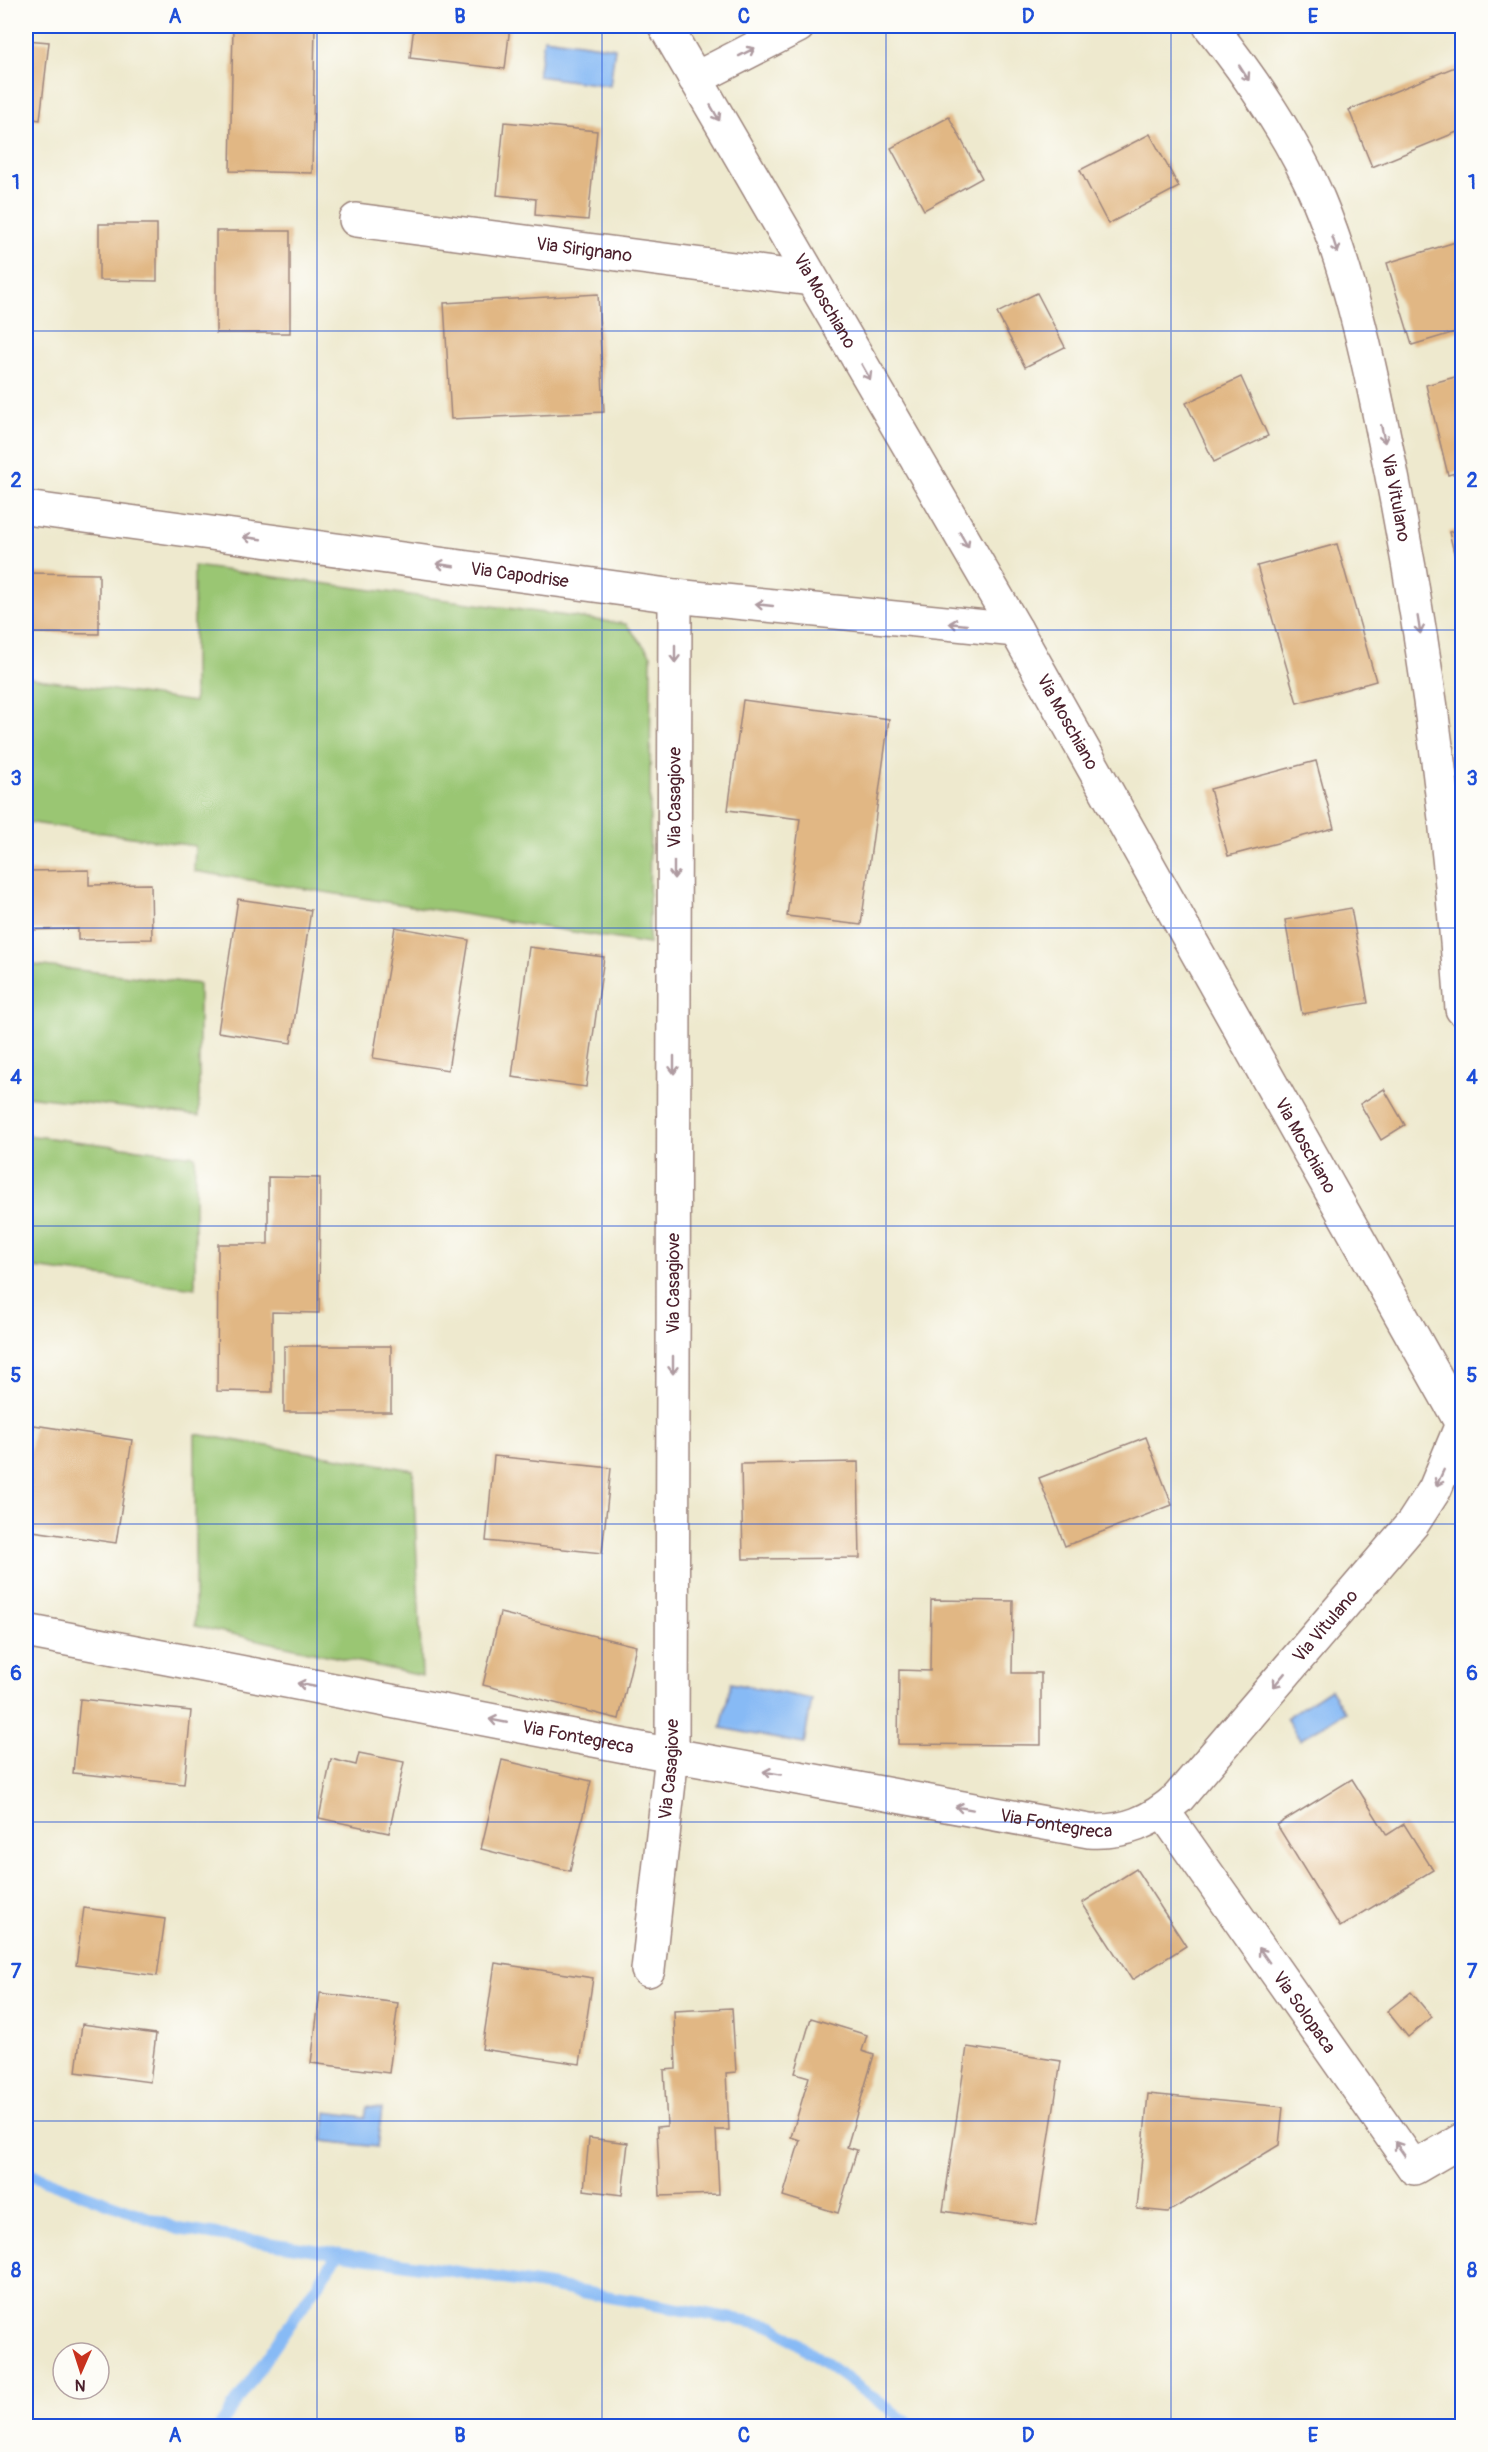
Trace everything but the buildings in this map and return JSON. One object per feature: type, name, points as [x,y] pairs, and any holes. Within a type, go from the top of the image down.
[{"type":"street","name":"Via Moschiano","points":[[664,26],[1016,630],[1462,1424]]},
{"type":"street","points":[[695,79],[798,26]]},
{"type":"street","name":"Via Vitulano","points":[[1210,26],[1263,101],[1318,200],[1339,256],[1372,385],[1413,582],[1426,668],[1456,920],[1462,1008]]},
{"type":"street","name":"Via Sirignano","points":[[356,220],[811,279]]},
{"type":"street","name":"Via Capodrise","points":[[26,508],[675,596],[1016,630]]},
{"type":"street","name":"Via Casagiove","points":[[648,1970],[672,1755],[675,596]]},
{"type":"street","name":"Via Vitulano","points":[[1163,1811],[1178,1798],[1413,1523],[1435,1489],[1462,1424]]},
{"type":"street","name":"Via Fontegreca","points":[[26,1631],[672,1755],[1089,1831],[1114,1831],[1130,1827],[1163,1811]]},
{"type":"street","name":"Via Solopaca","points":[[1163,1811],[1414,2168],[1462,2140]]},
{"type":"green space","points":[[194,566],[626,624],[651,655],[649,944],[194,871],[195,846],[26,822],[26,677],[194,702]]},
{"type":"green space","points":[[26,964],[199,984],[199,1116],[26,1096]]},
{"type":"green space","points":[[26,1135],[195,1156],[195,1288],[26,1267]]},
{"type":"green space","points":[[195,1434],[413,1470],[422,1676],[195,1626]]},
{"type":"water","points":[[544,38],[615,48],[610,86],[538,76]]},
{"type":"water","points":[[731,1683],[812,1699],[804,1744],[721,1728]]},
{"type":"water","points":[[1330,1689],[1345,1712],[1300,1740],[1286,1718]]},
{"type":"water","points":[[367,2107],[382,2109],[377,2147],[323,2141],[326,2112],[365,2117]]},
{"type":"waterway","points":[[26,2173],[178,2229],[543,2285],[774,2326],[912,2426]]},
{"type":"waterway","points":[[220,2426],[339,2253]]}]
